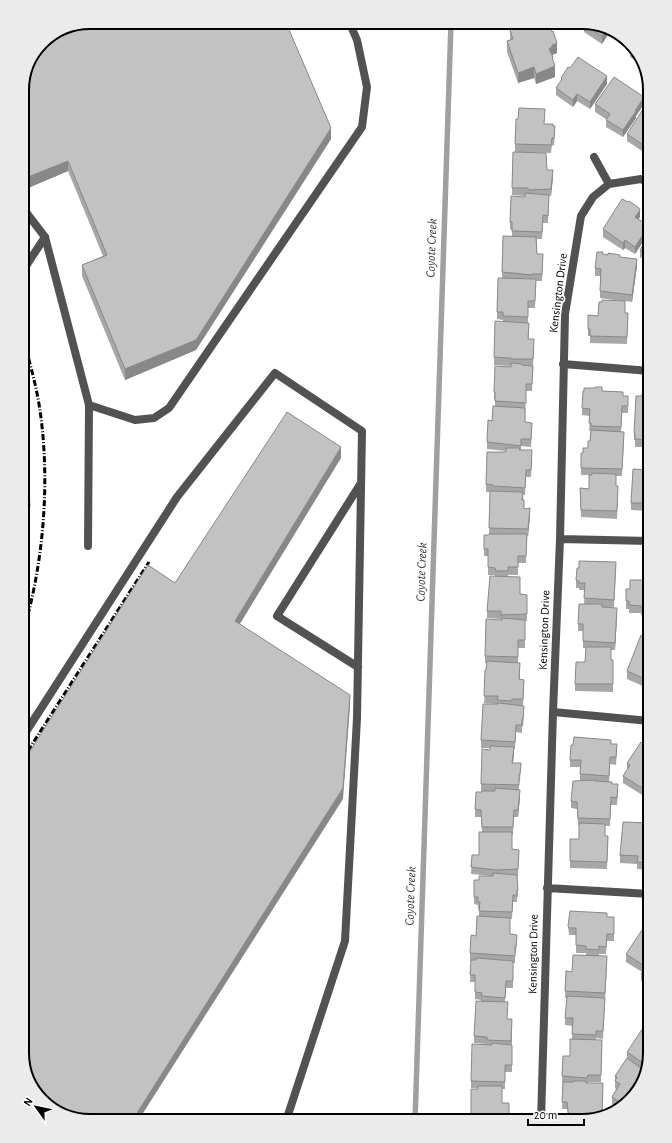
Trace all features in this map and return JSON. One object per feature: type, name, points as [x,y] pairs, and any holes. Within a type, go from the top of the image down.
[{"type":"street","points":[[89,405],[134,420],[154,418],[170,408],[362,127],[367,87],[357,40],[352,29]]},
{"type":"street","points":[[594,157],[610,184]]},
{"type":"street","name":"Kensington Drive","points":[[541,1114],[552,712],[560,539],[565,314],[581,216],[594,197],[610,184],[641,179],[643,180]]},
{"type":"street","points":[[29,216],[45,237],[89,405],[88,546]]},
{"type":"street","points":[[29,261],[45,237]]},
{"type":"street","points":[[563,364],[643,370]]},
{"type":"street","points":[[29,727],[177,497],[275,373],[362,431],[357,718],[345,941],[288,1114]]},
{"type":"street","points":[[358,667],[277,616],[361,482]]},
{"type":"street","points":[[560,539],[643,541]]},
{"type":"street","points":[[552,712],[643,720]]},
{"type":"street","points":[[547,888],[643,894]]},
{"type":"building","points":[[289,29],[331,128],[196,340],[125,369],[82,265],[107,255],[68,161],[29,177],[29,86],[35,63],[42,53],[50,44],[60,37],[78,30]]},
{"type":"building","points":[[551,29],[557,43],[552,45],[549,49],[555,66],[536,74],[534,67],[518,73],[507,41],[513,39],[510,30]]},
{"type":"building","points":[[592,30],[604,33],[602,36]]},
{"type":"building","points":[[578,57],[607,76],[590,102],[577,94],[573,100],[556,88],[568,67],[570,68]]},
{"type":"building","points":[[614,77],[643,96],[636,111],[623,130],[606,120],[610,114],[595,104]]},
{"type":"building","points":[[519,108],[545,109],[544,124],[553,124],[553,126],[555,126],[554,138],[552,138],[551,145],[515,144],[516,119],[518,119]]},
{"type":"building","points":[[643,109],[643,145],[627,134]]},
{"type":"building","points":[[513,152],[546,153],[547,170],[553,170],[551,189],[528,190],[528,188],[512,188]]},
{"type":"building","points":[[525,193],[549,195],[548,216],[543,215],[542,232],[512,231],[512,222],[510,222],[511,196],[525,197]]},
{"type":"building","points":[[622,199],[628,202],[629,201],[639,208],[640,210],[635,217],[643,222],[643,235],[635,247],[625,240],[623,243],[603,229]]},
{"type":"building","points":[[503,236],[536,237],[537,254],[543,254],[542,274],[532,275],[502,272]]},
{"type":"building","points":[[597,252],[637,259],[632,295],[600,291],[601,269],[595,268]]},
{"type":"building","points":[[498,278],[536,279],[535,301],[528,301],[528,317],[503,316],[503,312],[497,312]]},
{"type":"building","points":[[602,300],[625,301],[625,313],[628,313],[627,337],[590,336],[590,329],[588,329],[588,315],[598,316],[599,302],[602,302]]},
{"type":"building","points":[[495,321],[529,323],[528,339],[534,339],[533,359],[494,357]]},
{"type":"building","points":[[511,363],[533,366],[532,384],[526,384],[526,403],[495,401],[495,366],[511,367]]},
{"type":"building","points":[[602,387],[602,391],[623,392],[623,396],[628,396],[628,406],[622,406],[621,427],[591,426],[591,423],[589,423],[590,409],[582,408],[583,391],[584,388]]},
{"type":"building","points":[[643,394],[643,440],[635,439],[636,396],[642,396]]},
{"type":"building","points":[[493,406],[525,408],[525,422],[532,423],[531,439],[521,439],[521,446],[487,442],[488,420],[492,421]]},
{"type":"building","points":[[287,412],[341,447],[235,621],[350,695],[343,788],[136,1114],[86,1114],[71,1111],[56,1104],[56,1087],[39,1087],[30,1065],[29,753],[148,565],[175,583]]},
{"type":"building","points":[[591,430],[624,432],[622,469],[581,468],[581,453],[583,453],[583,448],[588,448]]},
{"type":"building","points":[[506,448],[532,450],[531,470],[526,470],[525,488],[493,486],[486,484],[487,452],[506,452]]},
{"type":"building","points":[[633,469],[643,470],[643,503],[631,503]]},
{"type":"building","points":[[592,473],[616,474],[616,486],[618,486],[617,511],[581,510],[580,488],[589,489],[589,475],[592,475]]},
{"type":"building","points":[[490,491],[523,492],[522,500],[524,500],[524,509],[530,508],[528,529],[489,528]]},
{"type":"building","points":[[527,534],[526,556],[518,556],[518,567],[508,567],[508,571],[496,571],[495,568],[488,567],[488,549],[484,549],[484,535]]},
{"type":"building","points":[[579,561],[616,562],[614,600],[584,598],[585,583],[579,583],[579,581],[576,580]]},
{"type":"building","points":[[490,576],[520,577],[520,594],[527,595],[527,614],[501,615],[501,611],[487,611]]},
{"type":"building","points":[[630,580],[643,580],[643,608],[641,608],[641,606],[629,605],[629,601],[626,601],[626,589],[630,589]]},
{"type":"building","points":[[579,604],[602,604],[602,607],[617,608],[615,643],[583,641],[583,624],[578,624]]},
{"type":"building","points":[[502,618],[525,620],[525,640],[518,640],[518,657],[485,656],[486,619],[502,620]]},
{"type":"building","points":[[641,635],[643,636],[643,678],[627,671]]},
{"type":"building","points":[[586,647],[611,647],[611,660],[613,660],[613,684],[575,684],[576,662],[585,662]]},
{"type":"building","points":[[487,661],[520,663],[519,679],[524,680],[523,699],[512,699],[512,701],[497,700],[498,696],[484,696],[485,670]]},
{"type":"building","points":[[499,703],[524,706],[522,725],[516,725],[515,742],[481,740],[483,704]]},
{"type":"building","points":[[574,737],[611,740],[611,744],[617,744],[616,757],[610,757],[609,776],[580,774],[581,760],[570,760],[571,745],[573,745]]},
{"type":"building","points":[[641,742],[643,744],[643,788],[623,776],[630,765],[627,763]]},
{"type":"building","points":[[490,746],[514,747],[512,763],[521,763],[519,785],[481,784],[482,749],[490,750]]},
{"type":"building","points":[[595,780],[618,784],[617,798],[611,797],[610,819],[578,818],[577,802],[571,801],[573,781]]},
{"type":"building","points":[[495,788],[520,790],[518,810],[514,810],[513,827],[482,827],[481,810],[475,809],[476,792],[495,791]]},
{"type":"building","points":[[623,822],[643,823],[643,862],[637,862],[638,856],[620,855]]},
{"type":"building","points":[[579,823],[605,824],[605,836],[608,836],[607,862],[570,861],[570,839],[579,839]]},
{"type":"building","points":[[479,832],[512,832],[512,849],[519,850],[518,869],[496,870],[471,867],[472,855],[479,855]]},
{"type":"building","points":[[493,873],[517,875],[518,890],[517,895],[513,895],[512,912],[479,911],[480,902],[478,902],[478,897],[474,897],[474,880],[479,880],[479,876],[493,876]]},
{"type":"building","points":[[570,911],[607,913],[607,917],[614,917],[614,934],[607,934],[606,947],[599,946],[599,950],[586,949],[586,946],[576,945],[576,928],[569,928],[568,926]]},
{"type":"building","points":[[477,916],[510,918],[510,934],[517,935],[515,956],[470,953],[471,935],[476,936]]},
{"type":"building","points":[[643,928],[643,965],[626,954]]},
{"type":"building","points":[[573,955],[607,956],[605,993],[565,991],[566,971],[572,972]]},
{"type":"building","points":[[476,958],[513,961],[513,981],[506,981],[505,998],[481,996],[482,993],[475,992],[475,975],[470,975],[471,960],[476,960]]},
{"type":"building","points":[[567,996],[605,998],[603,1031],[596,1031],[596,1035],[572,1034],[573,1018],[565,1018]]},
{"type":"building","points":[[476,1001],[508,1002],[507,1019],[512,1019],[511,1041],[487,1040],[487,1037],[474,1036]]},
{"type":"building","points":[[643,1028],[642,1062],[627,1052]]},
{"type":"building","points":[[570,1039],[602,1040],[601,1075],[588,1075],[587,1078],[562,1076],[563,1056],[570,1056]]},
{"type":"building","points":[[492,1043],[512,1045],[512,1065],[505,1065],[505,1082],[471,1081],[472,1044],[492,1045]]},
{"type":"building","points":[[627,1058],[641,1068],[633,1087],[619,1101],[612,1097],[620,1084],[615,1081],[617,1077],[615,1076]]},
{"type":"building","points":[[586,1081],[586,1083],[603,1083],[602,1111],[594,1113],[568,1114],[567,1102],[562,1102],[563,1082]]},
{"type":"building","points":[[478,1086],[502,1086],[502,1103],[509,1103],[509,1114],[471,1114],[471,1089],[478,1089]]},
{"type":"waterway","name":"Coyote Creek","points":[[415,1114],[451,29]]},
{"type":"railway","points":[[29,361],[39,404],[43,432],[45,491],[40,550],[36,580],[29,612]]},
{"type":"railway","points":[[29,749],[149,562]]}]
